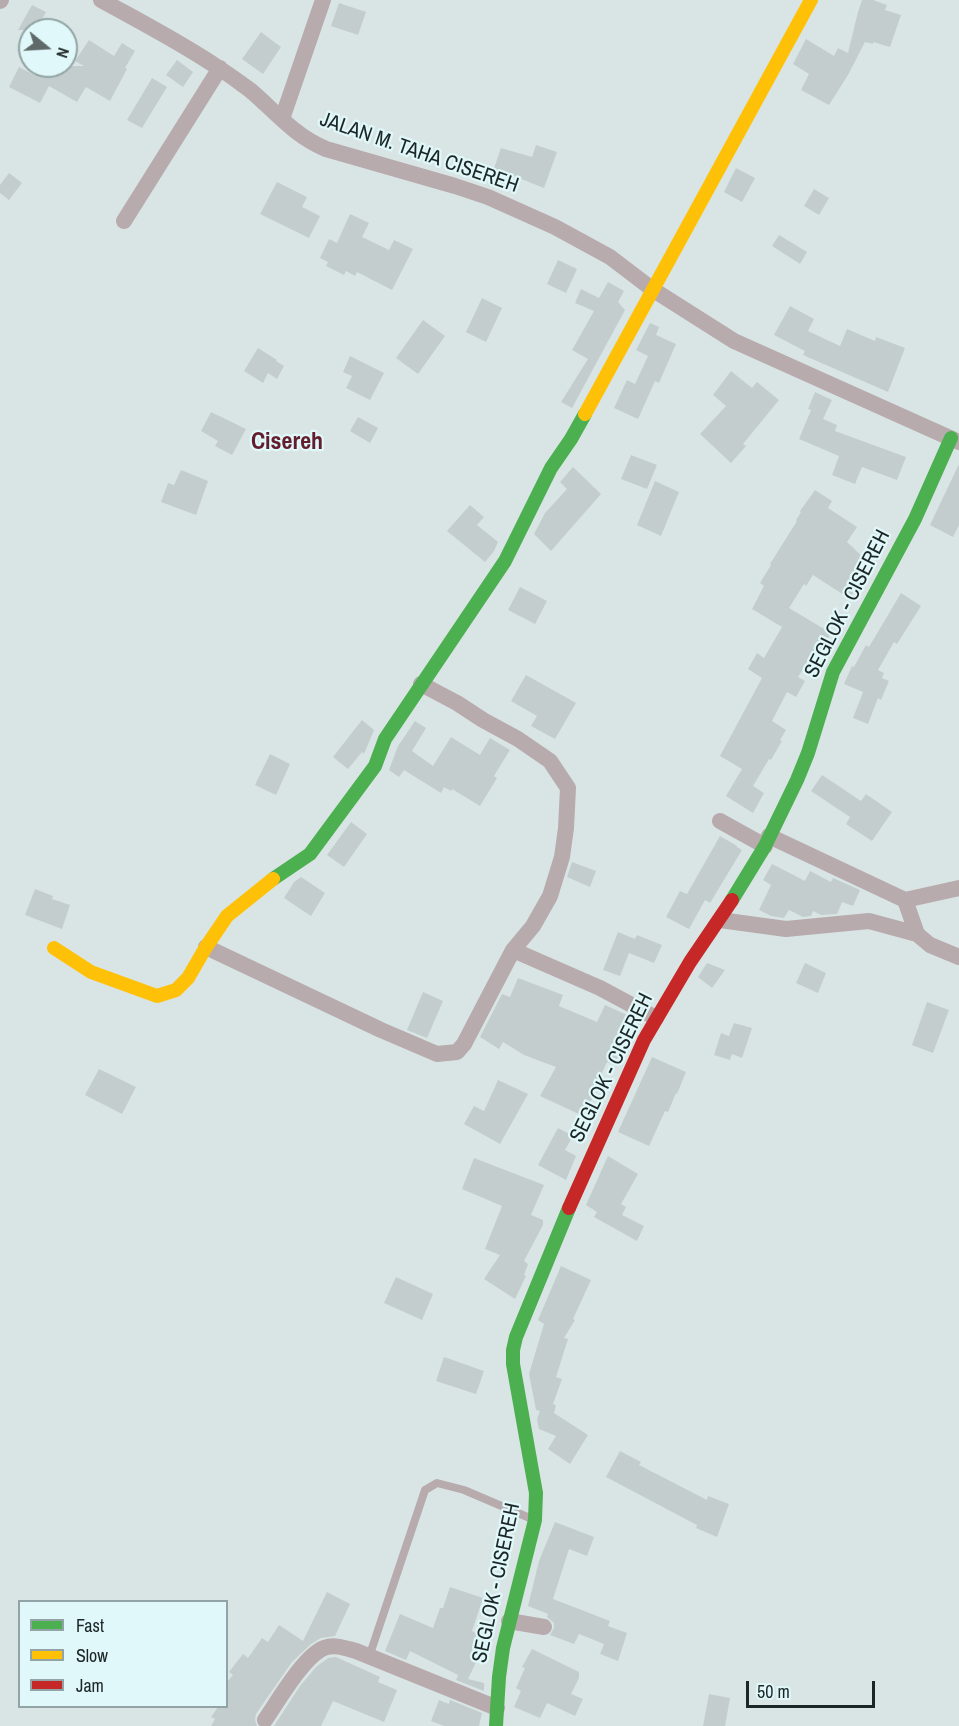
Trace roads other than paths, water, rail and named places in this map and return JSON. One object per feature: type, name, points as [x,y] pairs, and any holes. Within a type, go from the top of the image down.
[{"type":"street","name":"JALAN M. TAHA CISEREH","points":[[101,0],[180,43],[220,68],[250,90],[297,134],[312,143],[488,197],[555,227],[610,257],[652,289],[734,341],[955,440]]},
{"type":"street","points":[[282,119],[323,0]]},
{"type":"street","points":[[54,948],[91,972],[157,996],[176,990],[188,978],[227,916],[267,883],[310,854],[375,766],[385,739],[505,561],[551,468],[571,439],[604,380],[811,0]]},
{"type":"street","points":[[124,220],[220,68]]},
{"type":"street","name":"SEGLOK - CISEREH","points":[[496,1726],[499,1677],[509,1621],[535,1520],[536,1493],[513,1364],[516,1337],[644,1040],[690,962],[720,920],[767,841],[797,780],[833,672],[955,440]]},
{"type":"street","points":[[206,947],[436,1054],[457,1052],[464,1044],[513,950],[533,926],[550,896],[562,857],[568,788],[550,761],[518,739],[421,684]]},
{"type":"street","points":[[720,821],[904,900],[959,888]]},
{"type":"street","points":[[904,900],[917,934]]},
{"type":"street","points":[[720,920],[786,929],[869,921],[917,934],[930,945],[959,957]]},
{"type":"street","points":[[513,950],[600,988],[656,1018]]},
{"type":"street","points":[[509,1621],[544,1627]]},
{"type":"street","points":[[265,1720],[306,1662],[323,1648],[337,1645],[497,1708]]},
{"type":"lane","points":[[369,1656],[425,1490],[437,1483],[464,1490],[535,1520]]},
{"type":"district","name":"Cisereh","points":[[287,443]]}]
